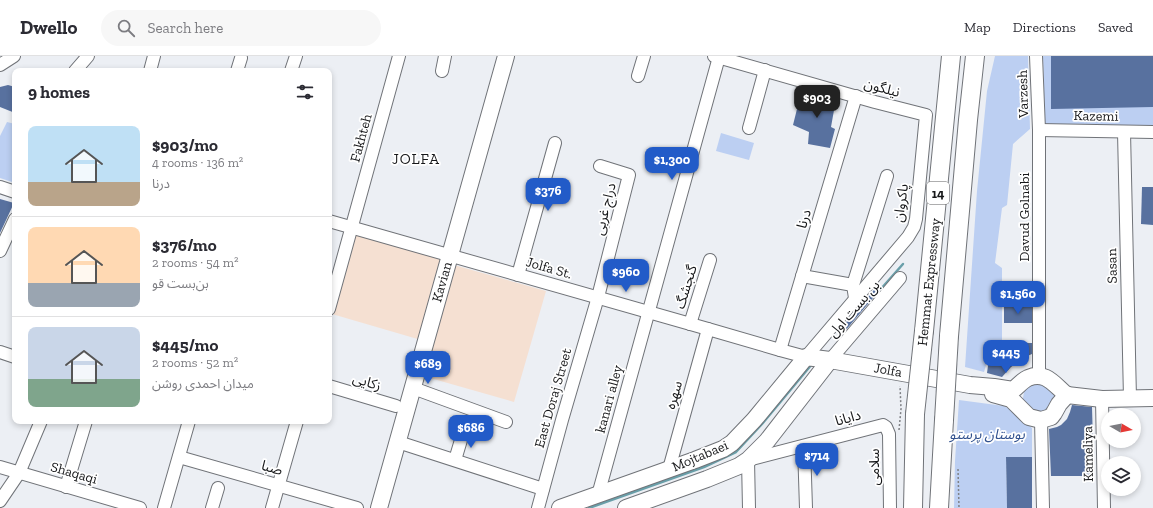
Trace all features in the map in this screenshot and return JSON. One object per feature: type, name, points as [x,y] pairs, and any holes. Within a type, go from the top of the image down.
[{"type":"highway","name":"Hemmat Expressway","points":[[913,508],[915,414],[952,56]]},
{"type":"highway","name":"Hemmat Expressway","points":[[940,506],[950,336],[968,120],[975,56]]},
{"type":"highway","points":[[968,120],[988,56]]},
{"type":"main road","name":"Kavian","points":[[379,508],[506,56]]},
{"type":"main road","name":"Jolfa","points":[[806,357],[970,385]]},
{"type":"main road","name":"Mojtabaei","points":[[560,508],[723,449],[732,443],[754,420],[806,357]]},
{"type":"main road","name":"Mojtabaei","points":[[626,508],[707,479],[739,466],[748,460],[767,442],[830,360]]},
{"type":"main road","points":[[970,385],[1013,390],[1028,378],[1039,376],[1050,379],[1067,395],[1102,398],[1153,398]]},
{"type":"main road","points":[[970,385],[992,394],[1011,399],[1029,417],[1041,420],[1051,417],[1067,395]]},
{"type":"street","points":[[78,68],[88,56]]},
{"type":"street","points":[[151,68],[154,56]]},
{"type":"street","points":[[292,68],[296,56]]},
{"type":"street","name":"Fakhteh","points":[[332,298],[399,56]]},
{"type":"street","points":[[442,71],[445,56]]},
{"type":"street","points":[[638,76],[644,56]]},
{"type":"street","name":"Varzesh","points":[[1036,56],[1039,130]]},
{"type":"street","name":"نیلگون","points":[[717,57],[926,115]]},
{"type":"street","name":"kanari alley","points":[[598,494],[717,57]]},
{"type":"street","points":[[238,68],[241,58]]},
{"type":"street","points":[[749,128],[765,70]]},
{"type":"street","name":"درنا","points":[[780,350],[856,96]]},
{"type":"street","name":"پاکروان","points":[[806,357],[914,228],[926,115]]},
{"type":"street","name":"Kazemi","points":[[1039,130],[1153,132]]},
{"type":"street","name":"Davud Golnabi","points":[[1039,130],[1039,376]]},
{"type":"street","name":"Sasan","points":[[1124,132],[1130,398]]},
{"type":"street","points":[[518,275],[555,143]]},
{"type":"street","name":"دراج غربی","points":[[598,297],[629,175],[600,166]]},
{"type":"street","name":"پاکروان","points":[[855,298],[853,285],[887,176]]},
{"type":"street","points":[[0,187],[12,191]]},
{"type":"street","name":"Jolfa St.","points":[[332,222],[806,357]]},
{"type":"street","points":[[0,250],[12,225]]},
{"type":"street","name":"گنجشگ","points":[[690,324],[710,260]]},
{"type":"street","points":[[802,276],[853,285]]},
{"type":"street","name":"بن بست اول","points":[[830,360],[900,278]]},
{"type":"street","name":"East Doraj Street","points":[[538,508],[598,297]]},
{"type":"street","name":"سهره","points":[[669,469],[708,329]]},
{"type":"street","points":[[0,352],[12,356]]},
{"type":"street","name":"زکایی","points":[[332,387],[396,406]]},
{"type":"street","points":[[413,388],[506,422]]},
{"type":"street","name":"Kameliya","points":[[1102,398],[1104,508]]},
{"type":"street","points":[[1041,420],[1043,508]]},
{"type":"street","points":[[0,501],[19,473],[40,424]]},
{"type":"street","points":[[66,486],[85,424]]},
{"type":"street","points":[[164,508],[188,424]]},
{"type":"street","points":[[272,508],[296,424]]},
{"type":"street","name":"دایانا","points":[[748,460],[883,425],[886,427]]},
{"type":"street","name":"سلامی","points":[[886,427],[889,434],[890,508]]},
{"type":"street","points":[[455,460],[464,430]]},
{"type":"street","points":[[398,442],[543,489]]},
{"type":"street","points":[[804,446],[806,508]]},
{"type":"street","name":"صبا","points":[[179,457],[278,485],[330,504],[357,508]]},
{"type":"street","points":[[748,460],[749,508]]},
{"type":"street","name":"Shaqaqi","points":[[0,467],[140,508]]},
{"type":"street","points":[[212,508],[218,488]]},
{"type":"path","points":[[958,469],[959,508]]},
{"type":"shaded area","points":[[355,235],[444,260],[421,340],[332,314]]},
{"type":"shaded area","points":[[454,265],[546,291],[514,402],[423,376]]},
{"type":"green space","points":[[995,56],[1028,56],[1030,129],[1013,144],[1007,205],[1002,208],[995,263],[1002,268],[1002,343],[988,358],[984,372],[965,367],[977,191],[987,91]]},
{"type":"green space","points":[[1043,56],[1153,56],[1153,127],[1045,128]]},
{"type":"green space","points":[[7,122],[12,123],[12,182],[0,178],[0,136]]},
{"type":"green space","points":[[721,133],[754,143],[749,160],[716,151]]},
{"type":"green space","points":[[1043,383],[1054,394],[1055,405],[1037,416],[1023,402],[1023,397],[1024,392],[1028,387],[1034,384]]},
{"type":"green space","name":"بوستان پرستو","points":[[959,400],[1004,406],[1032,428],[1032,457],[1006,457],[1007,508],[954,508]]},
{"type":"building","points":[[1051,56],[1153,56],[1153,107],[1051,109]]},
{"type":"building","points":[[8,85],[12,86],[12,112],[0,107],[0,87]]},
{"type":"building","points":[[808,91],[836,99],[831,127],[835,129],[830,148],[808,144],[809,132],[793,125],[797,109]]},
{"type":"building","points":[[1142,187],[1153,187],[1153,225],[1141,224]]},
{"type":"building","points":[[0,199],[12,202],[12,207],[0,233]]},
{"type":"building","points":[[874,290],[878,292],[845,331],[841,328]]},
{"type":"building","points":[[1004,306],[1032,307],[1032,323],[1004,323]]},
{"type":"building","points":[[1015,343],[1032,343],[1032,354],[1011,367],[1002,377],[987,373],[989,359],[994,359]]},
{"type":"building","points":[[1072,405],[1092,407],[1094,476],[1051,476],[1049,429],[1061,425],[1067,419]]},
{"type":"building","points":[[1006,457],[1032,457],[1032,508],[1007,508]]},
{"type":"waterway","points":[[880,290],[903,264]]},
{"type":"waterway","points":[[589,508],[704,467],[736,452],[762,424],[812,364]]},
{"type":"district","name":"JOLFA","points":[[416,159]]}]
